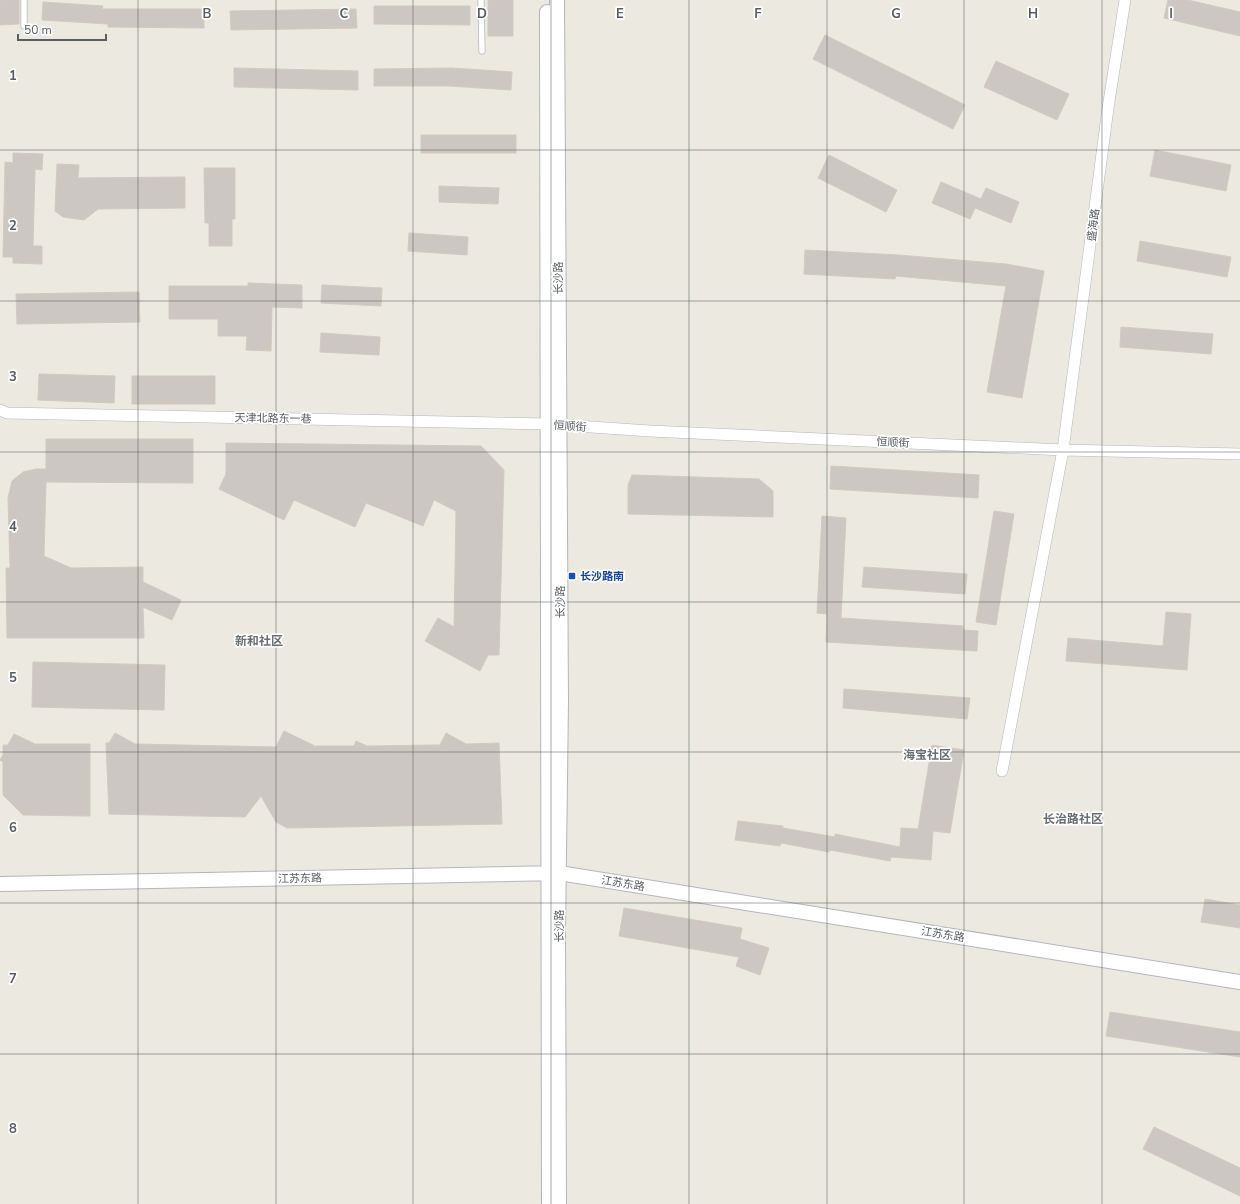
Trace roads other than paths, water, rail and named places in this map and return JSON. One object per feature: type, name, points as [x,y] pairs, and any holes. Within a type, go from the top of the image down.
[{"type":"street","name":"长沙路","points":[[547,0],[553,425]]},
{"type":"street","name":"长沙路","points":[[557,0],[553,425],[554,873],[559,1204]]},
{"type":"street","name":"盛海路","points":[[1002,771],[1063,450],[1108,108],[1125,0]]},
{"type":"street","name":"天津北路东一巷","points":[[0,410],[7,413],[553,425]]},
{"type":"street","name":"恒顺街","points":[[553,425],[658,432],[1063,450],[1240,454]]},
{"type":"street","name":"长沙路","points":[[549,1204],[554,873]]},
{"type":"street","name":"江苏东路","points":[[0,884],[554,873],[1240,982]]},
{"type":"lane","points":[[24,0],[24,26]]},
{"type":"lane","points":[[481,0],[482,51]]},
{"type":"place","name":"长沙路南","points":[[572,576]]},
{"type":"district","name":"新和社区","points":[[259,641]]},
{"type":"district","name":"海宝社区","points":[[927,755]]},
{"type":"district","name":"长治路社区","points":[[1073,819]]}]
